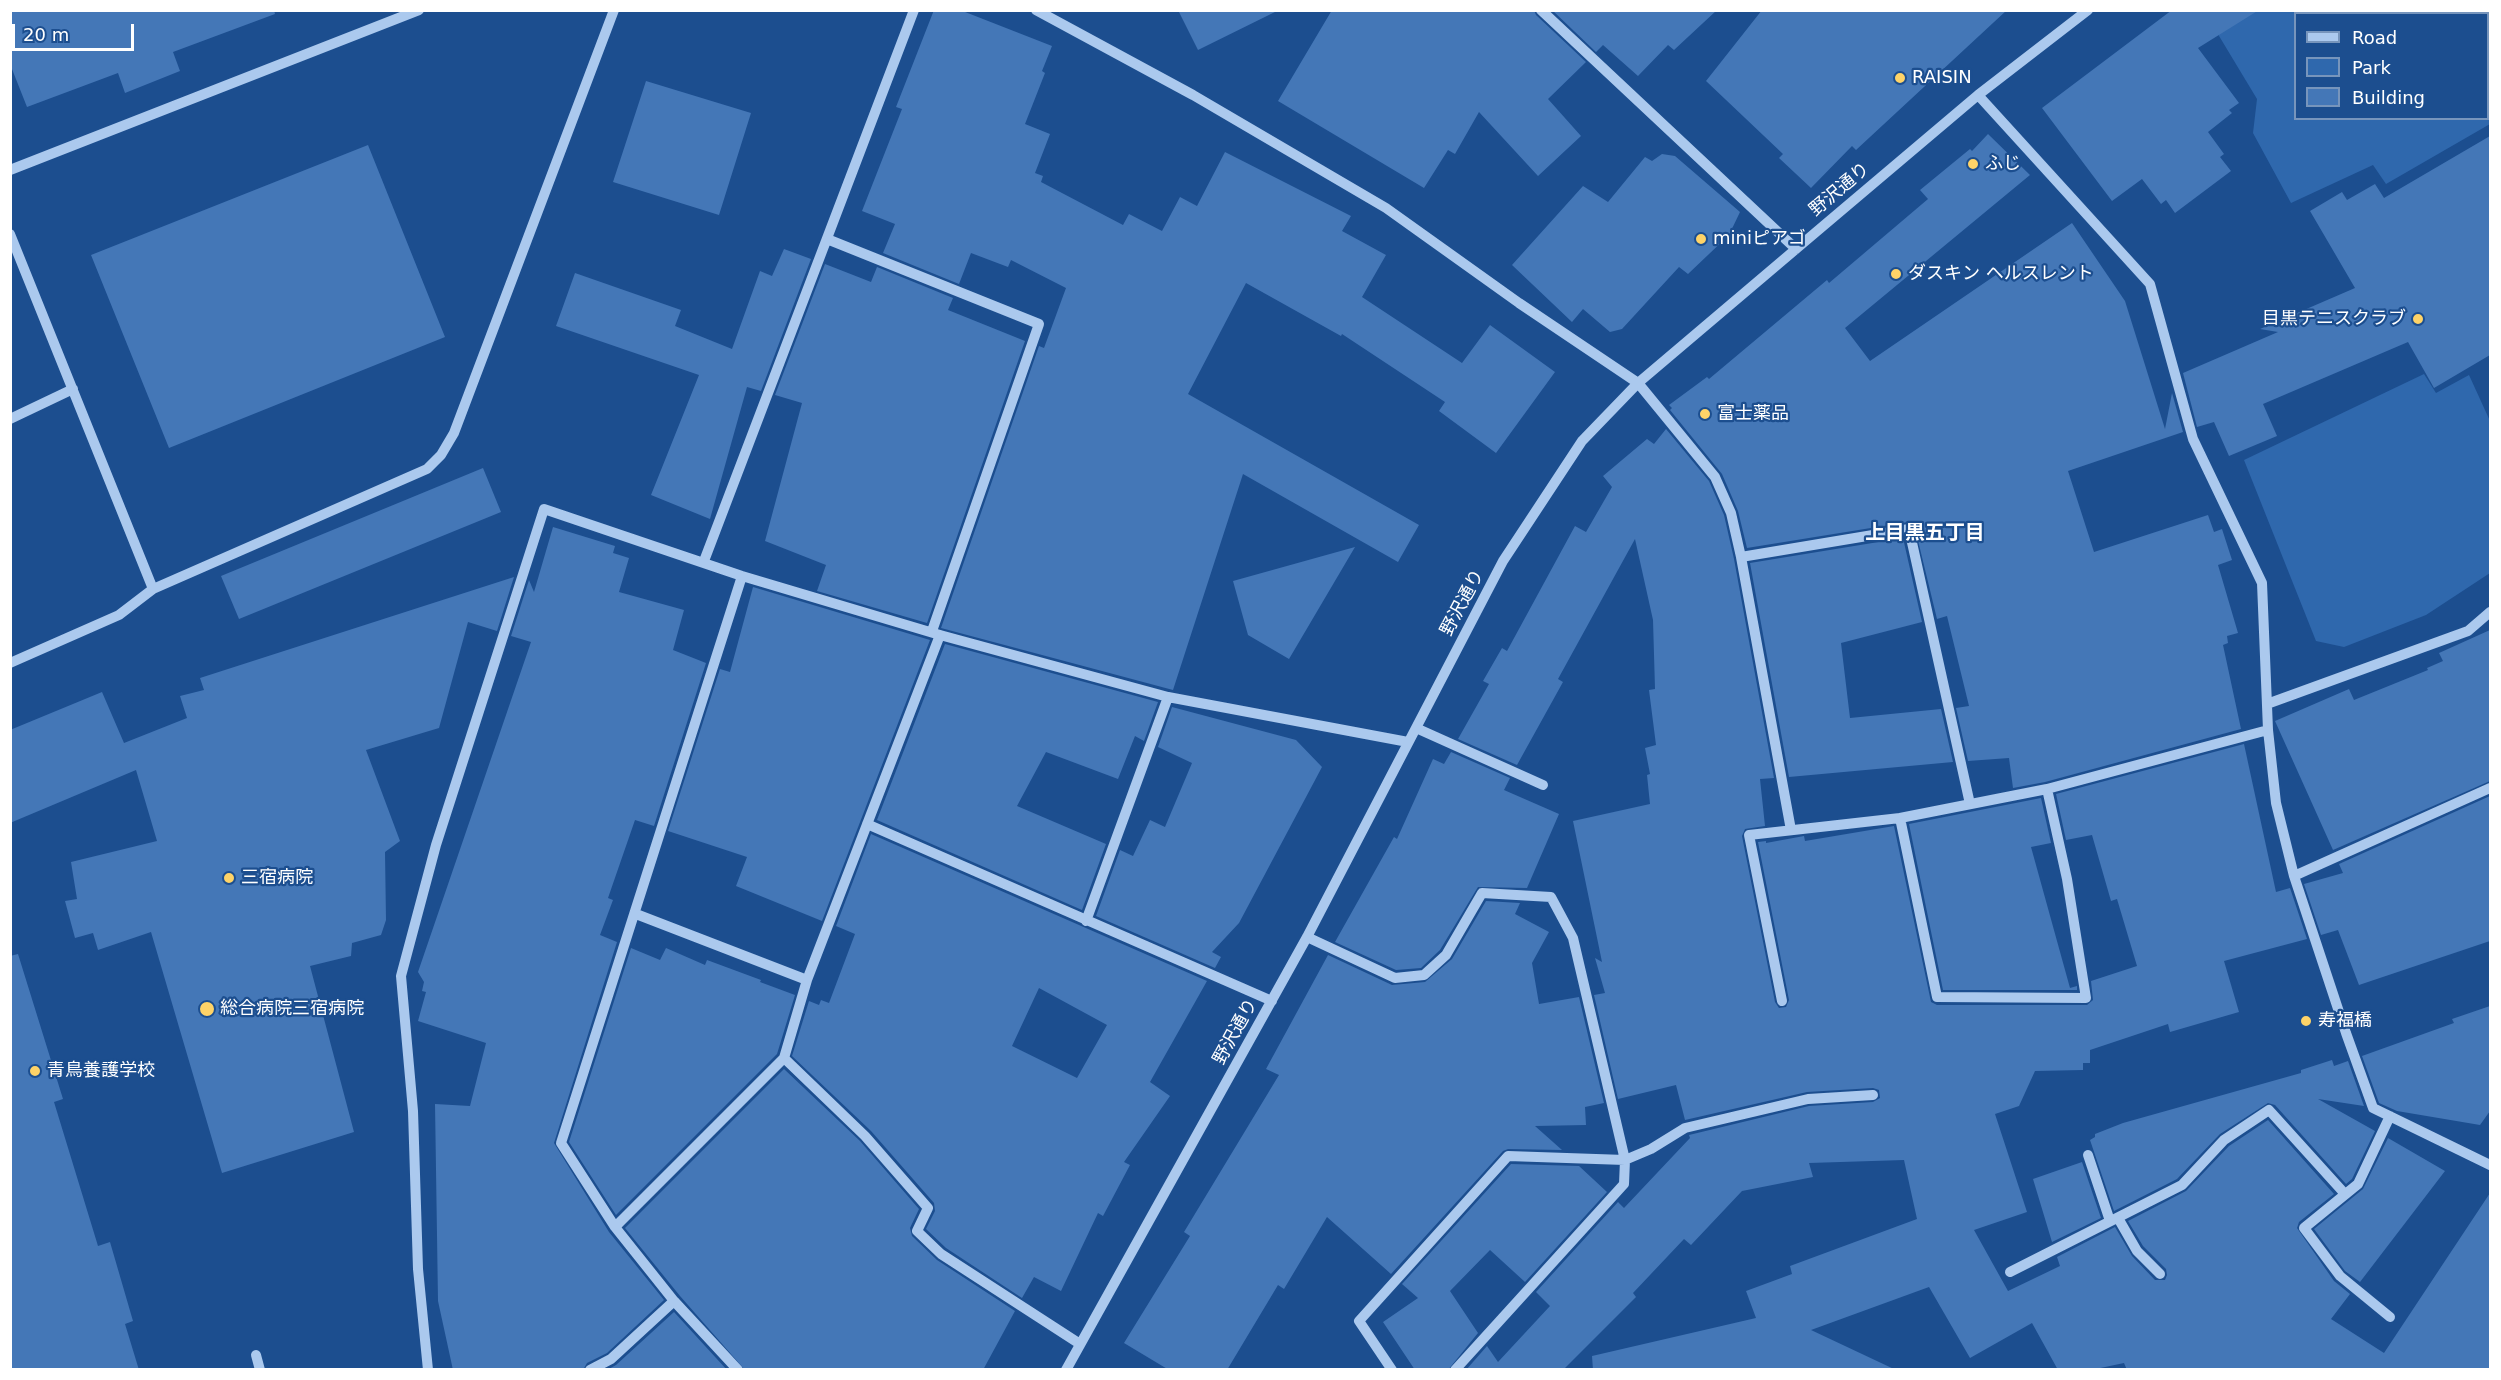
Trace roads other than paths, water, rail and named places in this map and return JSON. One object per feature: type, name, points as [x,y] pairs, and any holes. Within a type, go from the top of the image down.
[{"type":"street","points":[[10,170],[419,10]]},
{"type":"street","points":[[10,663],[119,615],[153,589],[427,469],[441,455],[454,433],[614,10]]},
{"type":"street","points":[[704,561],[914,10]]},
{"type":"street","points":[[1036,10],[1193,95],[1386,208],[1519,303],[1638,383],[1715,477],[1731,513],[1791,830]]},
{"type":"street","points":[[1541,10],[1796,249]]},
{"type":"street","name":"野沢通り","points":[[1066,1370],[1307,937],[1503,561],[1582,441],[1638,383],[1978,95],[2088,10]]},
{"type":"street","points":[[1978,95],[2150,284],[2193,439],[2262,583],[2268,730],[2276,803],[2295,876],[2373,1108],[2490,1165]]},
{"type":"street","points":[[10,234],[153,589]]},
{"type":"street","points":[[615,1227],[784,1058],[807,980],[867,824],[936,633],[1039,324],[827,239]]},
{"type":"street","points":[[10,419],[73,389]]},
{"type":"street","points":[[428,1370],[418,1269],[413,1111],[401,976],[436,845],[544,509],[704,561],[742,576],[936,633],[1168,697],[1408,742]]},
{"type":"street","points":[[1741,557],[1910,530],[1970,804]]},
{"type":"street","points":[[738,1370],[674,1301],[615,1227],[561,1143],[636,914],[742,576]]},
{"type":"street","points":[[2267,704],[2468,631],[2490,612]]},
{"type":"street","points":[[1086,921],[1168,697]]},
{"type":"street","points":[[1416,728],[1542,785]]},
{"type":"street","points":[[1782,1001],[1749,835],[1900,818],[2047,789],[2268,730]]},
{"type":"street","points":[[2295,876],[2490,788]]},
{"type":"street","points":[[1900,818],[1937,997],[2086,998],[2067,879],[2047,789]]},
{"type":"street","points":[[867,824],[1272,1001]]},
{"type":"street","points":[[1307,937],[1395,978],[1424,975],[1446,955],[1482,893],[1551,897],[1573,938],[1625,1160],[1624,1184],[1455,1370]]},
{"type":"street","points":[[636,914],[807,980]]},
{"type":"street","points":[[784,1058],[865,1136],[928,1208],[917,1231],[942,1254],[1080,1344]]},
{"type":"street","points":[[1392,1370],[1359,1321],[1508,1156],[1625,1160],[1651,1149],[1685,1128],[1808,1099],[1873,1095]]},
{"type":"street","points":[[2010,1272],[2182,1185],[2224,1140],[2269,1110],[2345,1194]]},
{"type":"street","points":[[2390,1116],[2358,1184],[2304,1228],[2340,1276],[2390,1317]]},
{"type":"street","points":[[2088,1155],[2114,1219],[2137,1251],[2160,1274]]},
{"type":"street","points":[[590,1370],[611,1359],[674,1301]]},
{"type":"street","points":[[256,1355],[260,1370]]},
{"type":"place","name":"RAISIN","points":[[1900,78]]},
{"type":"place","name":"ふじ","points":[[1973,164]]},
{"type":"place","name":"miniピアゴ","points":[[1701,239]]},
{"type":"place","name":"ダスキン ヘルスレント","points":[[1896,274]]},
{"type":"place","name":"目黒テニスクラブ","points":[[2418,319]]},
{"type":"place","name":"富士薬品","points":[[1705,414]]},
{"type":"place","name":"三宿病院","points":[[229,878]]},
{"type":"place","name":"総合病院三宿病院","points":[[207,1009]]},
{"type":"place","name":"寿福橋","points":[[2306,1021]]},
{"type":"place","name":"青鳥養護学校","points":[[35,1071]]},
{"type":"district","name":"上目黒五丁目","points":[[1925,534]]}]
